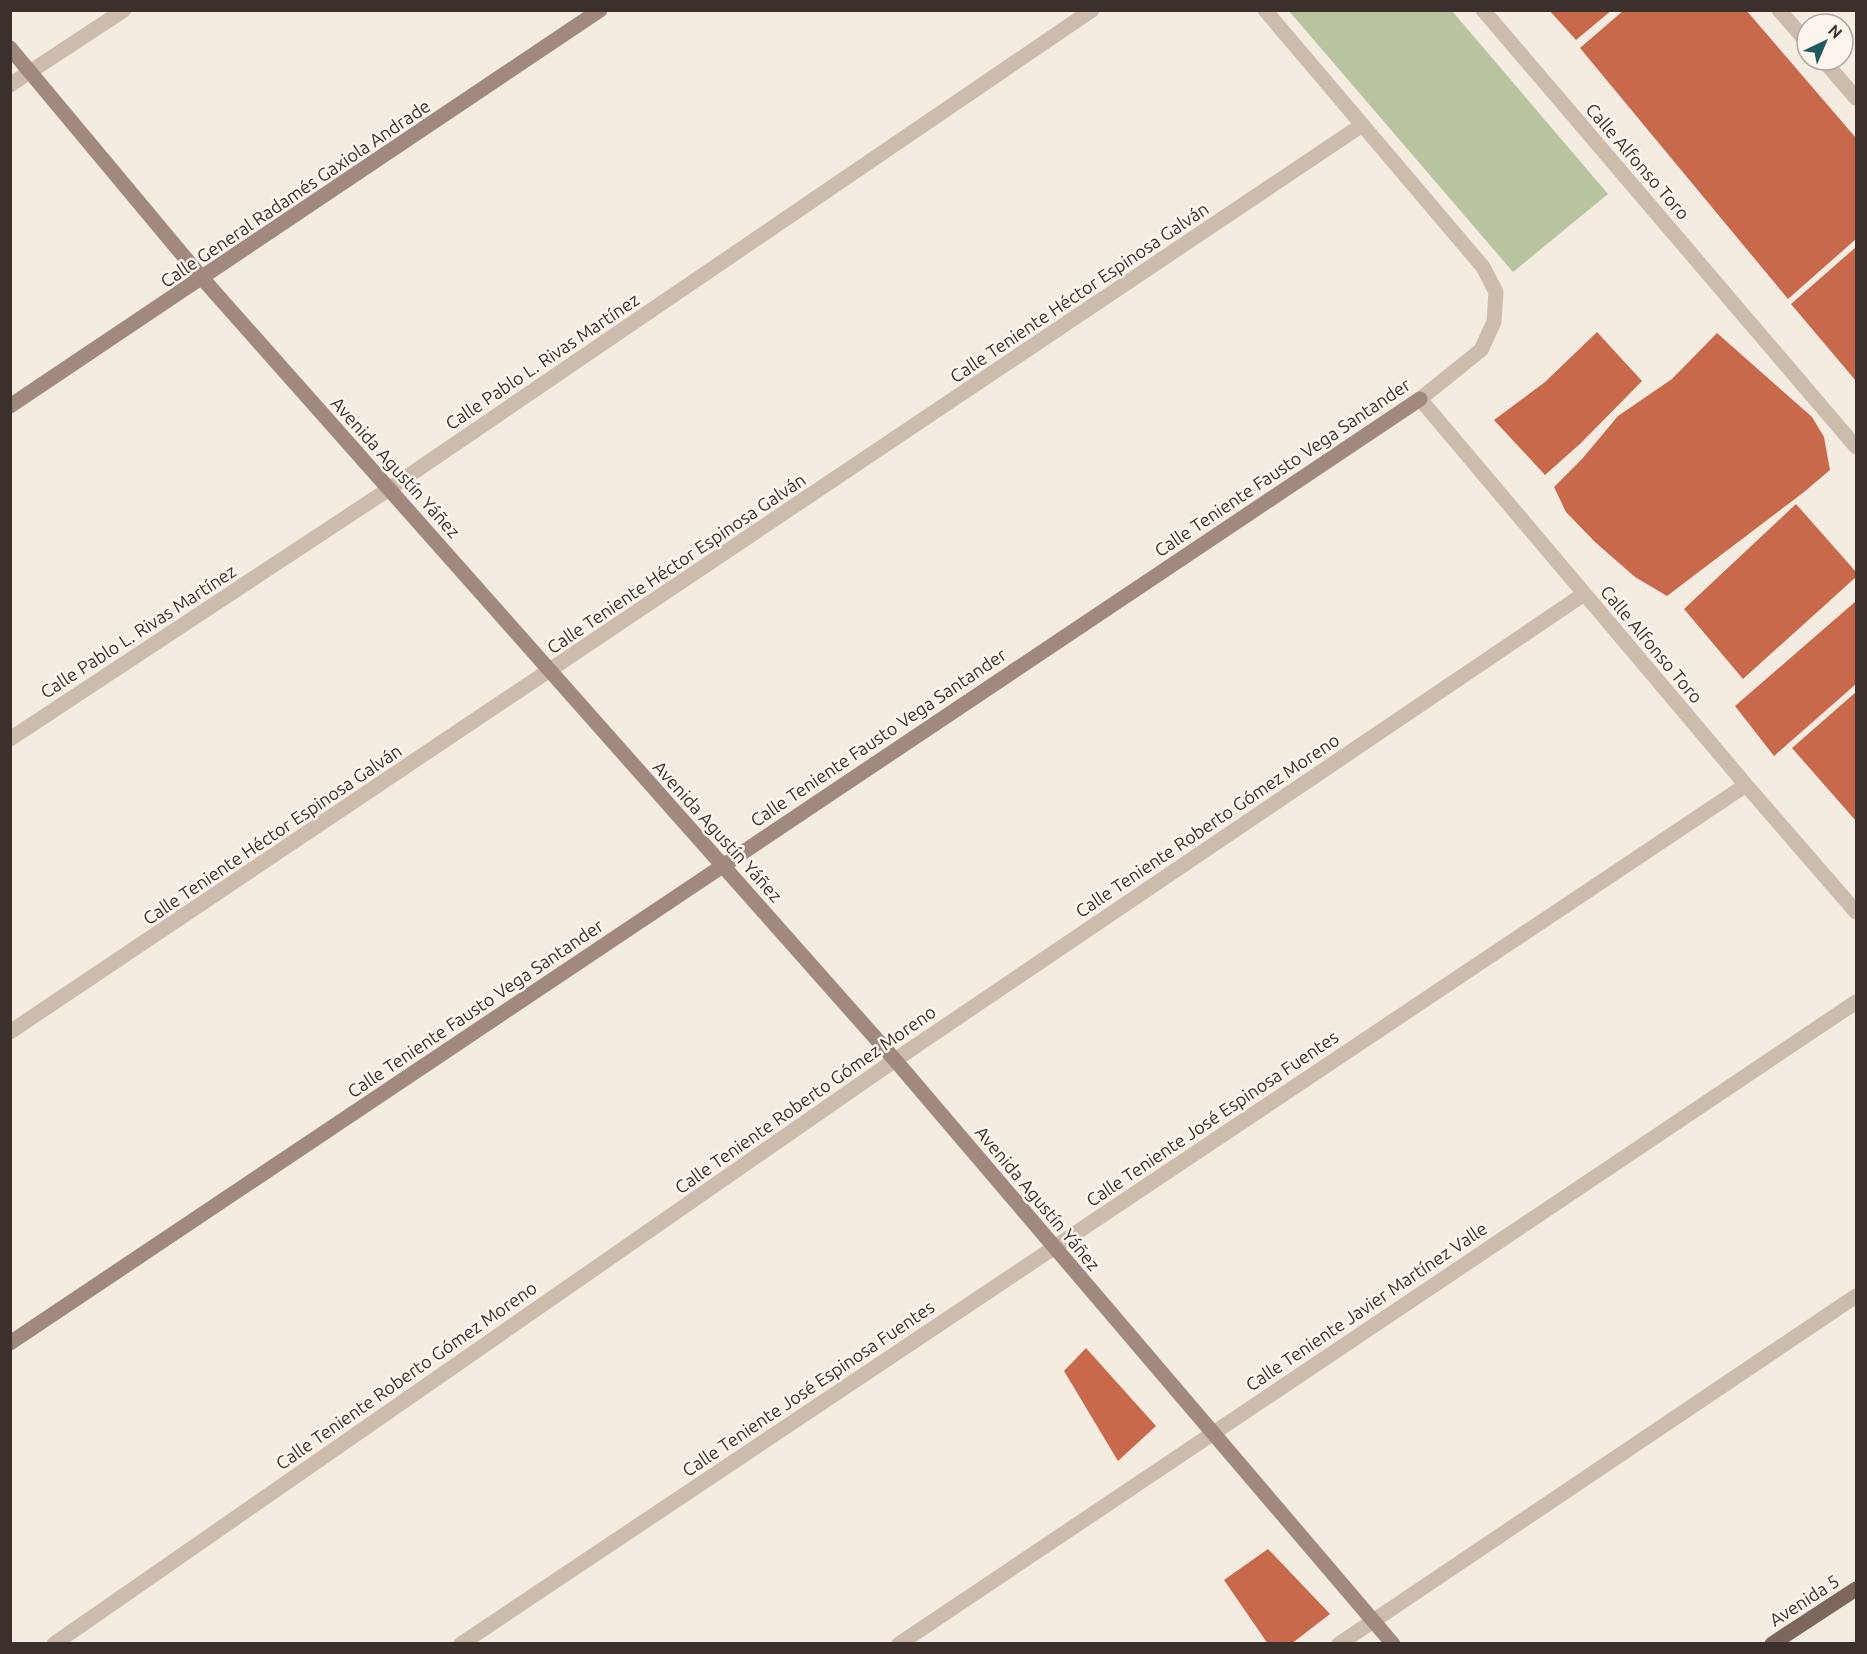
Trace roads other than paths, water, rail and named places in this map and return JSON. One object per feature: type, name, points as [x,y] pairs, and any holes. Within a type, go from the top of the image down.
[{"type":"main road","name":"Avenida 5","points":[[1772,1644],[1857,1589]]},
{"type":"street","points":[[10,86],[124,10]]},
{"type":"street","name":"Calle General Radamés Gaxiola Andrade","points":[[10,406],[600,10]]},
{"type":"street","name":"Calle Pablo L. Rivas Martínez","points":[[10,739],[389,489],[1092,10]]},
{"type":"street","points":[[1265,10],[1362,125]]},
{"type":"street","name":"Calle Alfonso Toro","points":[[1483,10],[1857,447]]},
{"type":"street","points":[[1779,10],[1795,28]]},
{"type":"street","name":"Avenida Agustín Yáñez","points":[[10,48],[202,278],[894,1060],[1393,1644]]},
{"type":"street","points":[[1834,72],[1856,97]]},
{"type":"street","name":"Calle Teniente Fausto Vega Santander","points":[[10,1342],[1420,399],[1481,350],[1494,322],[1496,292],[1483,267],[1362,125]]},
{"type":"street","name":"Calle Teniente Héctor Espinosa Galván","points":[[10,1032],[1362,125]]},
{"type":"street","name":"Calle Alfonso Toro","points":[[1420,399],[1746,785],[1857,912]]},
{"type":"street","name":"Calle Teniente Roberto Gómez Moreno","points":[[54,1644],[894,1060],[1584,594]]},
{"type":"street","name":"Calle Teniente José Espinosa Fuentes","points":[[461,1644],[1746,785]]},
{"type":"street","name":"Calle Teniente Javier Martínez Valle","points":[[899,1644],[1212,1432],[1857,1002]]},
{"type":"street","points":[[1339,1644],[1857,1296]]}]
